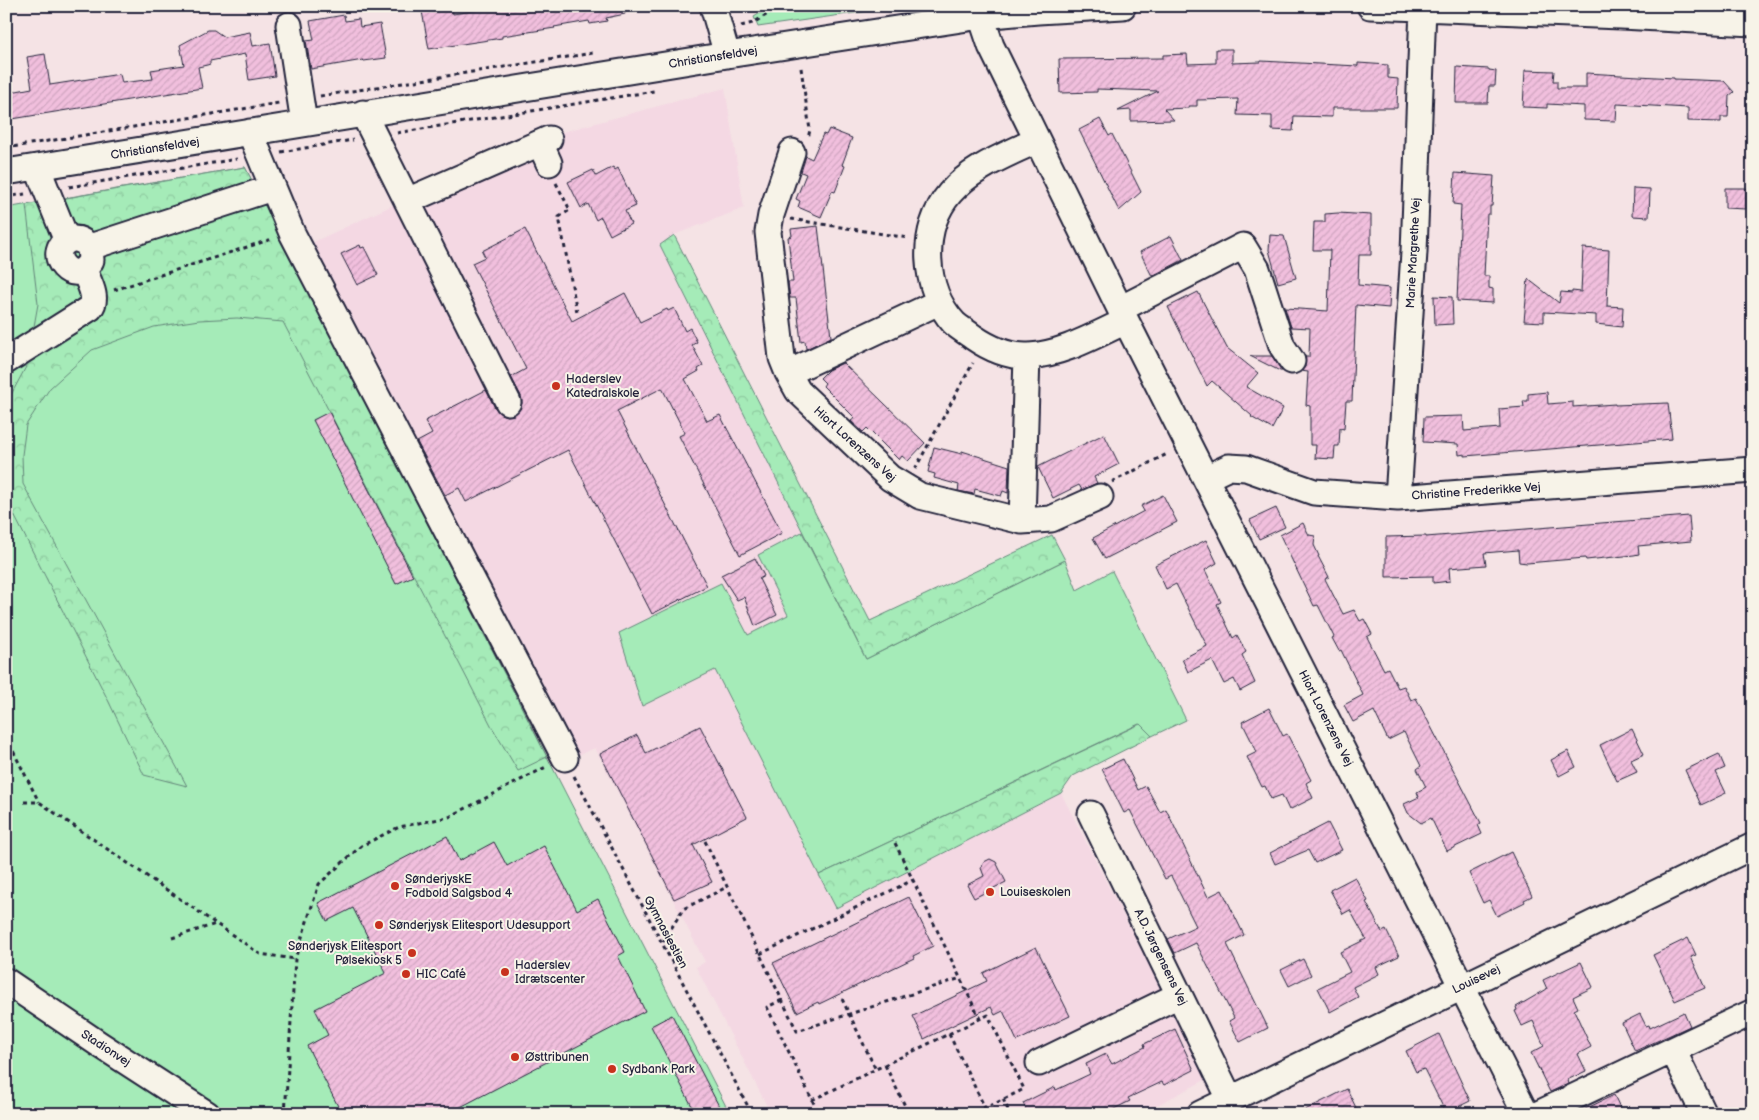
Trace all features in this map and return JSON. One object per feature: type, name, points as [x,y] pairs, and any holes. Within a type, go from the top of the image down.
[{"type":"street","points":[[712,6],[726,54]]},
{"type":"street","name":"Christiansfeldvej","points":[[6,172],[726,54],[981,16],[1123,6]]},
{"type":"street","points":[[1370,6],[1753,23]]},
{"type":"street","name":"Marie Margrethe Vej","points":[[1398,498],[1414,252],[1423,7]]},
{"type":"street","name":"Hiort Lorenzens Vej","points":[[981,16],[991,46],[1123,315],[1526,1114]]},
{"type":"street","points":[[289,25],[304,123]]},
{"type":"street","points":[[363,113],[508,402]]},
{"type":"street","points":[[250,132],[292,232],[565,758]]},
{"type":"street","points":[[1037,140],[969,174],[949,194],[935,219],[929,242],[930,275],[939,302],[955,324],[983,344],[1000,352],[1027,356],[1053,353],[1243,246],[1257,269],[1282,346],[1292,360]]},
{"type":"street","points":[[407,201],[546,148]]},
{"type":"street","name":"Hiort Lorenzens Vej","points":[[792,152],[771,215],[768,232],[782,358],[798,391],[890,478],[920,496],[1022,521],[1051,519],[1100,497]]},
{"type":"street","points":[[6,361],[94,304],[94,297],[80,253],[37,167]]},
{"type":"street","points":[[80,253],[272,188]]},
{"type":"street","points":[[788,373],[939,302]]},
{"type":"street","points":[[1022,521],[1027,356]]},
{"type":"street","name":"Christine Frederikke Vej","points":[[1206,478],[1229,467],[1246,468],[1314,492],[1398,498],[1753,470]]},
{"type":"street","name":"A.D. Jørgensens Vej","points":[[1091,814],[1230,1099]]},
{"type":"street","name":"Louisevej","points":[[1200,1114],[1753,846]]},
{"type":"street","name":"Stadionvej","points":[[6,981],[207,1114]]},
{"type":"street","points":[[1039,1062],[1179,995]]},
{"type":"street","points":[[1538,1114],[1753,1012]]},
{"type":"street","points":[[1673,1050],[1704,1114]]},
{"type":"path","points":[[720,31],[752,23],[781,6]]},
{"type":"path","points":[[792,152],[806,144],[810,130],[801,68]]},
{"type":"path","points":[[546,148],[550,171],[570,210],[559,217],[577,312]]},
{"type":"path","points":[[771,215],[929,242]]},
{"type":"path","points":[[94,297],[292,232]]},
{"type":"path","points":[[904,487],[983,344]]},
{"type":"path","points":[[1100,497],[1108,484],[1188,443]]},
{"type":"path","points":[[6,738],[39,802],[260,954],[295,959]]},
{"type":"path","points":[[285,1114],[295,959],[319,884],[361,846],[399,826],[449,817],[565,758]]},
{"type":"path","name":"Gymnasiestien","points":[[565,758],[752,1114]]},
{"type":"path","points":[[24,802],[39,802]]},
{"type":"path","points":[[705,841],[797,1031],[961,978]]},
{"type":"path","points":[[895,843],[980,1019]]},
{"type":"path","points":[[760,954],[913,880]]},
{"type":"path","points":[[662,943],[683,909],[727,887]]},
{"type":"path","points":[[172,938],[216,924]]},
{"type":"path","points":[[842,998],[876,1070]]},
{"type":"path","points":[[782,1000],[767,1007],[819,1114]]},
{"type":"path","points":[[812,1100],[988,1015],[1024,1089],[974,1114]]},
{"type":"path","points":[[950,1034],[985,1108]]},
{"type":"path","points":[[885,1065],[909,1114]]},
{"type":"path","points":[[1003,1099],[1010,1114]]},
{"type":"shaded area","name":"Haderslev Katedralskole","points":[[725,88],[744,208],[674,235],[660,245],[866,659],[1065,560],[1077,590],[1112,571],[1186,720],[1152,736],[1139,724],[819,875],[837,908],[1061,793],[1207,1079],[1140,1114],[771,1114],[696,967],[705,962],[595,748],[571,758],[309,244],[533,140]]},
{"type":"green space","points":[[771,6],[903,6],[758,27],[754,17]]},
{"type":"green space","points":[[245,167],[730,1114],[6,1114],[6,208]]},
{"type":"green space","points":[[245,167],[547,757],[518,771],[492,727],[283,322],[237,318],[199,320],[154,327],[92,350],[50,388],[26,425],[22,455],[23,484],[187,786],[144,775],[6,499],[6,404],[27,365],[38,304],[26,205]]},
{"type":"green space","points":[[674,235],[870,621],[1052,535],[1065,560],[866,659],[660,245]]},
{"type":"green space","points":[[802,532],[866,659],[1065,560],[1077,590],[1112,571],[1186,720],[1152,736],[1139,724],[819,875],[715,670],[642,706],[619,633],[721,583],[748,635],[788,615],[758,555]]},
{"type":"green space","points":[[1140,724],[1152,736],[1073,776],[1061,793],[836,908],[819,875]]},
{"type":"building","points":[[421,6],[452,6],[453,14],[504,6],[625,6],[625,14],[606,18],[607,21],[590,24],[589,21],[502,36],[502,38],[429,49]]},
{"type":"building","points":[[344,15],[345,21],[359,19],[360,27],[380,24],[386,58],[311,69],[306,41],[314,40],[310,21]]},
{"type":"building","points":[[208,30],[214,30],[224,37],[250,32],[253,46],[270,43],[275,76],[249,80],[245,54],[210,61],[210,64],[198,67],[202,88],[6,120],[6,93],[32,88],[27,57],[45,54],[50,85],[120,74],[122,83],[153,79],[151,70],[184,65],[180,45]]},
{"type":"building","points":[[1216,49],[1232,49],[1232,63],[1261,61],[1358,66],[1358,63],[1388,65],[1388,78],[1398,79],[1397,108],[1332,108],[1332,117],[1294,116],[1293,131],[1272,130],[1272,116],[1237,115],[1238,99],[1197,100],[1197,106],[1164,109],[1174,120],[1131,121],[1131,110],[1118,111],[1158,91],[1097,89],[1097,92],[1060,93],[1059,59],[1163,58],[1163,55],[1187,54],[1188,64],[1216,63]]},
{"type":"building","points":[[1457,67],[1496,71],[1495,86],[1489,86],[1488,103],[1456,103]]},
{"type":"building","points":[[1525,70],[1554,71],[1553,81],[1557,81],[1557,88],[1586,88],[1586,73],[1724,81],[1734,92],[1729,96],[1728,117],[1721,117],[1721,122],[1688,121],[1688,108],[1617,104],[1616,121],[1584,120],[1584,106],[1547,104],[1547,108],[1523,107]]},
{"type":"building","points":[[1100,119],[1109,136],[1112,134],[1141,192],[1119,211],[1079,130]]},
{"type":"building","points":[[829,129],[852,138],[842,165],[845,166],[835,192],[832,191],[821,217],[798,207],[800,201],[796,199],[806,174],[801,172],[806,156],[812,159],[823,134],[826,135]]},
{"type":"building","points":[[613,167],[615,170],[618,168],[636,206],[625,211],[631,224],[610,235],[601,217],[596,220],[588,204],[581,208],[568,182],[593,170],[596,176]]},
{"type":"building","points":[[1455,173],[1494,176],[1492,206],[1490,206],[1490,214],[1487,214],[1484,276],[1489,276],[1489,288],[1493,289],[1493,303],[1457,301],[1461,205],[1453,204]]},
{"type":"building","points":[[1633,188],[1650,189],[1649,217],[1632,216]]},
{"type":"building","points":[[1725,188],[1746,188],[1746,209],[1725,208]]},
{"type":"building","points":[[1325,214],[1371,215],[1371,255],[1359,255],[1358,285],[1390,288],[1389,308],[1356,305],[1352,401],[1346,401],[1344,429],[1340,428],[1339,446],[1335,446],[1334,459],[1315,458],[1316,445],[1310,445],[1310,406],[1306,405],[1308,372],[1301,371],[1305,367],[1305,357],[1309,357],[1310,328],[1291,327],[1285,308],[1328,311],[1330,250],[1313,250],[1314,222],[1325,222]]},
{"type":"building","points":[[818,226],[831,337],[806,349],[805,341],[801,342],[796,298],[790,298],[788,282],[793,282],[788,237],[792,236],[791,229]]},
{"type":"building","points":[[525,229],[572,321],[625,293],[640,322],[667,309],[668,311],[674,308],[685,331],[690,328],[697,342],[692,345],[703,366],[698,369],[699,371],[685,379],[707,421],[720,415],[782,533],[740,555],[679,436],[685,433],[662,388],[617,411],[707,586],[652,614],[568,450],[466,502],[459,488],[445,495],[417,442],[432,434],[425,421],[486,390],[495,408],[501,414],[507,416],[514,415],[520,409],[522,403],[521,396],[511,377],[526,369],[472,263],[485,257],[482,251]]},
{"type":"building","points":[[1270,235],[1284,236],[1296,278],[1278,283],[1269,250]]},
{"type":"building","points":[[1171,236],[1183,260],[1152,276],[1140,252]]},
{"type":"building","points":[[360,245],[361,248],[364,247],[378,275],[357,285],[341,254]]},
{"type":"building","points":[[1583,248],[1609,250],[1607,306],[1623,307],[1622,327],[1596,324],[1596,315],[1544,312],[1544,322],[1524,321],[1528,279],[1559,303],[1561,292],[1581,292]]},
{"type":"building","points":[[1198,292],[1227,348],[1258,373],[1246,387],[1283,408],[1272,429],[1251,417],[1212,381],[1207,386],[1168,307]]},
{"type":"building","points":[[1434,296],[1452,297],[1453,324],[1435,325]]},
{"type":"building","points":[[1250,356],[1272,356],[1282,371],[1280,371]]},
{"type":"building","points":[[843,363],[925,443],[908,461],[902,456],[899,460],[867,428],[863,432],[851,421],[855,418],[823,386],[825,383],[820,378],[828,370]]},
{"type":"building","points":[[1547,392],[1548,404],[1573,402],[1573,407],[1668,403],[1672,439],[1465,456],[1465,454],[1459,455],[1458,444],[1423,442],[1424,417],[1463,416],[1464,431],[1500,428],[1499,409],[1524,407],[1523,401],[1528,401],[1528,394]]},
{"type":"building","points":[[329,412],[413,576],[396,584],[313,420]]},
{"type":"building","points":[[1104,434],[1119,464],[1094,477],[1097,483],[1082,490],[1079,485],[1053,498],[1038,467]]},
{"type":"building","points":[[934,447],[962,454],[962,451],[1009,466],[1008,493],[1003,491],[1001,496],[975,489],[974,494],[958,491],[959,485],[934,478],[935,474],[928,472]]},
{"type":"building","points":[[1163,495],[1177,522],[1105,559],[1093,538],[1144,511],[1141,506]]},
{"type":"building","points":[[1276,508],[1285,527],[1259,539],[1250,520]]},
{"type":"building","points":[[1689,516],[1691,541],[1638,546],[1639,554],[1586,560],[1585,558],[1527,563],[1519,562],[1518,550],[1484,553],[1486,565],[1449,568],[1450,581],[1433,583],[1433,576],[1386,577],[1386,537],[1426,537]]},
{"type":"building","points":[[1303,523],[1309,535],[1315,536],[1314,545],[1329,577],[1325,579],[1343,614],[1354,610],[1360,621],[1364,619],[1372,634],[1367,637],[1384,670],[1388,668],[1398,688],[1404,686],[1411,700],[1416,698],[1481,823],[1478,825],[1482,834],[1447,851],[1431,818],[1421,823],[1408,813],[1404,804],[1419,797],[1417,792],[1426,787],[1417,769],[1421,766],[1404,732],[1388,740],[1374,711],[1353,722],[1344,705],[1363,695],[1341,650],[1339,651],[1332,638],[1334,637],[1318,605],[1314,606],[1280,535]]},
{"type":"building","points":[[1206,540],[1217,563],[1205,570],[1221,602],[1217,604],[1233,638],[1237,635],[1246,652],[1242,655],[1255,683],[1240,691],[1234,679],[1224,684],[1212,660],[1188,672],[1182,659],[1207,646],[1176,584],[1166,589],[1155,565]]},
{"type":"building","points":[[755,558],[764,576],[759,579],[777,615],[755,626],[744,597],[737,600],[721,575]]},
{"type":"building","points":[[1269,708],[1283,736],[1287,734],[1311,780],[1306,783],[1313,798],[1289,810],[1282,795],[1271,799],[1265,786],[1262,787],[1247,757],[1257,752],[1242,722]]},
{"type":"building","points":[[700,726],[747,817],[693,845],[712,882],[674,899],[600,754],[637,735],[646,753]]},
{"type":"building","points":[[1632,729],[1644,754],[1631,760],[1637,772],[1617,781],[1600,745]]},
{"type":"building","points":[[1568,751],[1576,767],[1559,776],[1551,760]]},
{"type":"building","points":[[1719,754],[1725,768],[1716,772],[1726,793],[1701,805],[1685,770]]},
{"type":"building","points":[[1123,759],[1138,790],[1146,786],[1160,812],[1166,809],[1208,897],[1222,890],[1244,935],[1227,944],[1268,1028],[1240,1042],[1229,1021],[1234,1018],[1196,943],[1175,953],[1168,939],[1196,926],[1171,876],[1165,879],[1130,810],[1124,813],[1102,769]]},
{"type":"building","points":[[1328,823],[1342,850],[1315,863],[1308,850],[1275,864],[1270,853]]},
{"type":"building","name":"Haderslev Idrætscenter","points":[[447,836],[459,861],[494,842],[507,866],[544,846],[577,910],[598,899],[625,952],[618,956],[645,1011],[447,1114],[342,1114],[307,1046],[328,1035],[315,1009],[386,973],[353,908],[327,921],[318,903]]},
{"type":"building","points":[[1511,852],[1532,896],[1524,900],[1525,902],[1497,916],[1489,900],[1483,903],[1469,873]]},
{"type":"building","points":[[990,859],[996,862],[1006,882],[974,898],[967,885],[984,876],[981,868],[984,862]]},
{"type":"building","points":[[1355,877],[1382,932],[1386,930],[1399,956],[1376,967],[1379,974],[1353,987],[1358,997],[1330,1012],[1318,988],[1350,972],[1340,952],[1366,939],[1350,910],[1343,914],[1330,890]]},
{"type":"building","points":[[909,897],[933,946],[913,956],[914,958],[819,1004],[818,1002],[797,1012],[773,963]]},
{"type":"building","points":[[1688,938],[1696,955],[1691,957],[1705,988],[1675,1001],[1653,955]]},
{"type":"building","points":[[1036,947],[1070,1016],[1017,1041],[1003,1011],[995,1015],[991,1007],[924,1039],[913,1016],[987,981],[983,973]]},
{"type":"building","points":[[1303,959],[1311,975],[1289,986],[1281,970]]},
{"type":"building","points":[[1581,962],[1593,987],[1573,997],[1578,1008],[1574,1010],[1591,1047],[1578,1054],[1586,1071],[1567,1080],[1568,1084],[1550,1092],[1531,1053],[1544,1046],[1533,1021],[1522,1026],[1515,1011],[1517,1010],[1516,1007],[1547,989],[1543,980]]},
{"type":"building","points":[[1684,1012],[1690,1026],[1635,1051],[1622,1023],[1640,1014],[1646,1026],[1649,1025],[1650,1028]]},
{"type":"building","points":[[672,1015],[723,1114],[696,1114],[651,1026]]},
{"type":"building","points":[[1175,1029],[1194,1070],[1164,1085],[1162,1082],[1128,1098],[1130,1101],[1108,1112],[1107,1108],[1095,1114],[1028,1114],[1023,1103],[1055,1087],[1056,1090],[1090,1074],[1086,1064],[1106,1054],[1112,1064],[1145,1047],[1144,1044]]},
{"type":"building","points":[[1439,1034],[1470,1101],[1446,1113],[1424,1069],[1416,1072],[1406,1051]]},
{"type":"building","points":[[1347,1089],[1359,1114],[1297,1114]]},
{"type":"building","points":[[1614,1095],[1623,1114],[1575,1114]]},
{"type":"place","name":"Haderslev Katedralskole","points":[[556,386]]},
{"type":"place","name":"SønderjyskE Fodbold Salgsbod 4","points":[[395,886]]},
{"type":"place","name":"Louiseskolen","points":[[990,892]]},
{"type":"place","name":"Sønderjysk Elitesport Udesupport","points":[[379,925]]},
{"type":"place","name":"Sønderjysk Elitesport Pølsekiosk 5","points":[[412,953]]},
{"type":"place","name":"Haderslev Idrætscenter","points":[[505,972]]},
{"type":"place","name":"HIC Café","points":[[406,974]]},
{"type":"place","name":"Østtribunen","points":[[515,1057]]},
{"type":"place","name":"Sydbank Park","points":[[612,1069]]}]
